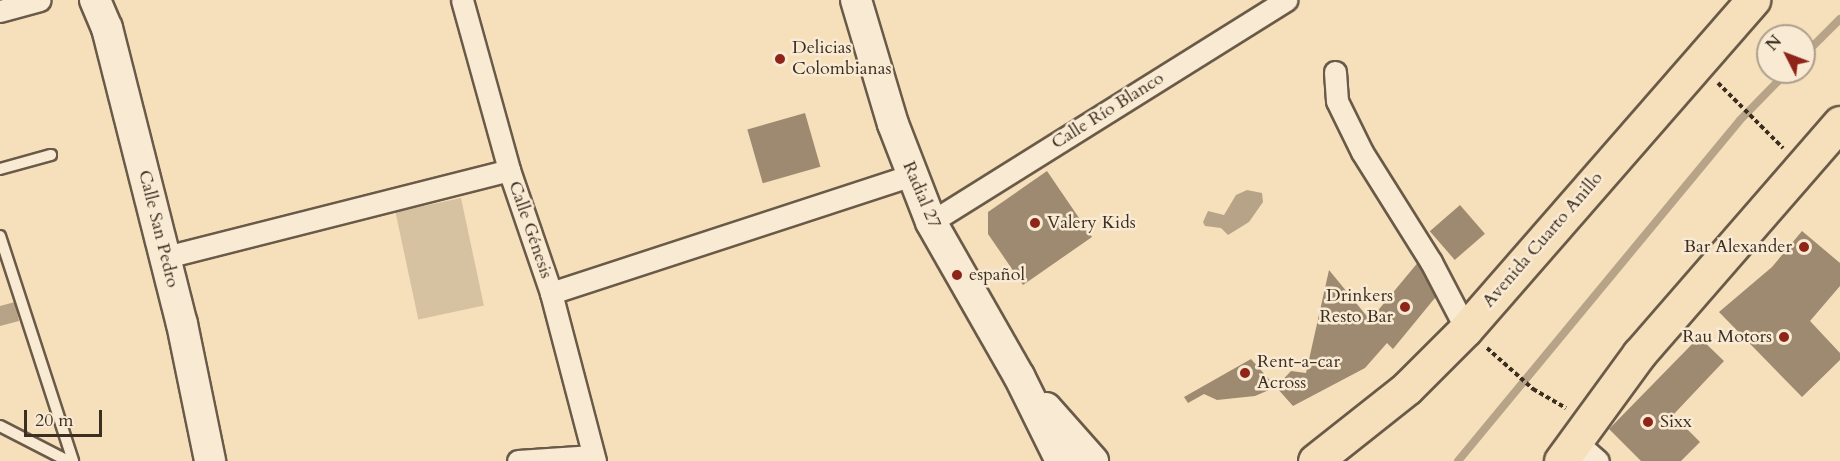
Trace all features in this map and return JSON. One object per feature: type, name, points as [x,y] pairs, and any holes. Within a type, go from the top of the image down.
[{"type":"highway","name":"Avenida Cuarto Anillo","points":[[1315,461],[1407,388],[1476,338],[1753,0]]},
{"type":"highway","points":[[1581,446],[1639,354],[1799,166],[1840,123]]},
{"type":"street","points":[[0,11],[40,0]]},
{"type":"street","name":"Calle San Pedro","points":[[95,0],[107,27],[166,257],[210,461]]},
{"type":"street","name":"Calle Génesis","points":[[462,0],[509,170],[551,292],[594,459]]},
{"type":"street","name":"Radial 27","points":[[856,0],[911,176],[931,222],[1018,376],[1061,461]]},
{"type":"street","name":"Calle Río Blanco","points":[[931,222],[1286,0]]},
{"type":"street","points":[[1335,72],[1337,101],[1362,152],[1476,338]]},
{"type":"street","points":[[166,257],[509,170]]},
{"type":"street","points":[[551,292],[911,176]]},
{"type":"street","name":"Radial 27","points":[[1018,376],[1093,461]]},
{"type":"street","points":[[518,461],[594,459]]},
{"type":"lane","points":[[0,169],[51,155]]},
{"type":"lane","points":[[0,236],[73,461]]},
{"type":"lane","points":[[0,426],[68,461]]},
{"type":"path","points":[[1730,94],[1799,166]]},
{"type":"path","points":[[1476,338],[1533,389],[1581,446]]},
{"type":"shaded area","points":[[1247,190],[1262,193],[1263,202],[1249,222],[1228,235],[1221,228],[1205,226],[1203,222],[1208,211],[1224,215],[1236,195]]},
{"type":"shaded area","points":[[461,198],[484,306],[418,320],[395,212]]},
{"type":"shaded area","points":[[15,302],[19,321],[0,326],[0,306]]},
{"type":"building","points":[[805,113],[820,167],[763,183],[747,130]]},
{"type":"building","name":"Valery Kids","points":[[1047,171],[1092,237],[1023,285],[988,234],[988,212]]},
{"type":"building","points":[[1460,205],[1485,234],[1455,260],[1430,231]]},
{"type":"building","name":"Rau Motors","points":[[1802,231],[1840,263],[1840,286],[1810,321],[1840,353],[1840,360],[1802,397],[1719,312],[1772,267]]},
{"type":"building","points":[[1420,260],[1439,293],[1393,349],[1387,343],[1365,368],[1293,406],[1276,387],[1291,371],[1306,373],[1329,270],[1370,320]]},
{"type":"building","points":[[1699,337],[1724,361],[1673,415],[1700,442],[1681,461],[1641,461],[1609,429]]},
{"type":"building","name":"Rent-a-car Across","points":[[1251,359],[1276,387],[1255,396],[1217,400],[1204,394],[1188,403],[1184,397]]},
{"type":"waterway","points":[[1816,43],[1840,19]]},
{"type":"waterway","points":[[1458,461],[1740,120],[1775,84]]},
{"type":"place","name":"Delicias Colombianas","points":[[780,59]]},
{"type":"place","name":"Valery Kids","points":[[1035,223]]},
{"type":"place","name":"Bar Alexander","points":[[1804,247]]},
{"type":"place","name":"español","points":[[957,275]]},
{"type":"place","name":"Drinkers Resto Bar","points":[[1405,307]]},
{"type":"place","name":"Rau Motors","points":[[1784,337]]},
{"type":"place","name":"Rent-a-car Across","points":[[1245,373]]},
{"type":"place","name":"Sixx","points":[[1648,422]]}]
